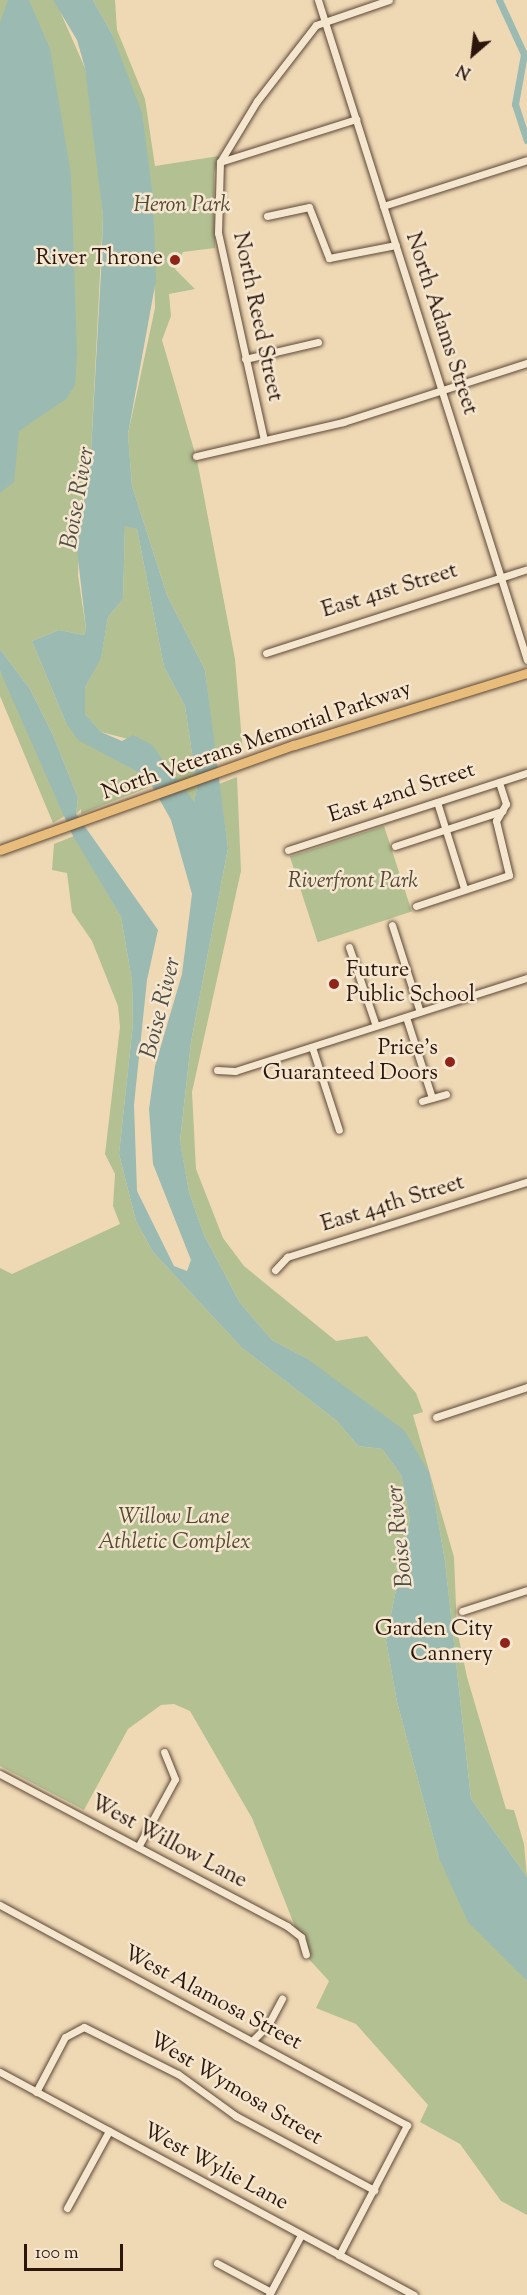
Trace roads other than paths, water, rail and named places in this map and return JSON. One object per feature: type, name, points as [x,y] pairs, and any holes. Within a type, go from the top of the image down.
[{"type":"main road","name":"North Veterans Memorial Parkway","points":[[0,850],[86,822],[246,763],[527,673]]},
{"type":"street","name":"North Adams Street","points":[[318,0],[527,660]]},
{"type":"street","points":[[325,20],[389,0]]},
{"type":"street","name":"North Reed Street","points":[[264,440],[218,233],[220,162],[257,101],[325,20]]},
{"type":"street","points":[[220,162],[356,119]]},
{"type":"street","points":[[383,206],[527,160]]},
{"type":"street","points":[[267,216],[309,207],[329,258],[396,245]]},
{"type":"street","points":[[245,358],[318,342]]},
{"type":"street","points":[[196,456],[264,440],[442,391],[527,363]]},
{"type":"street","name":"East 41st Street","points":[[266,653],[527,569]]},
{"type":"street","name":"East 42nd Street","points":[[288,850],[527,773]]},
{"type":"street","points":[[416,906],[464,888],[509,875],[496,820],[506,804],[499,782]]},
{"type":"street","points":[[437,802],[464,888]]},
{"type":"street","points":[[395,846],[502,812]]},
{"type":"street","points":[[392,925],[420,1012]]},
{"type":"street","points":[[349,947],[376,1026]]},
{"type":"street","points":[[217,1071],[236,1071],[527,978]]},
{"type":"street","points":[[406,1017],[432,1098]]},
{"type":"street","points":[[312,1047],[339,1130]]},
{"type":"street","points":[[422,1101],[446,1094]]},
{"type":"street","name":"East 44th Street","points":[[276,1270],[287,1257],[527,1182]]},
{"type":"street","points":[[436,1417],[527,1387]]},
{"type":"street","points":[[462,1611],[527,1590]]},
{"type":"street","points":[[138,1847],[175,1779],[164,1752]]},
{"type":"street","name":"West Willow Lane","points":[[0,1774],[287,1926],[301,1937],[306,1954]]},
{"type":"street","name":"West Alamosa Street","points":[[0,1905],[407,2125],[374,2190]]},
{"type":"street","points":[[253,2040],[268,2025],[282,1999]]},
{"type":"street","name":"West Wymosa Street","points":[[36,2092],[65,2037],[76,2027],[93,2029],[178,2074],[256,2127],[374,2190]]},
{"type":"street","name":"West Wylie Lane","points":[[0,2073],[414,2295]]},
{"type":"street","points":[[68,2208],[109,2131]]},
{"type":"street","points":[[339,2255],[374,2190]]},
{"type":"street","points":[[217,2263],[270,2294],[302,2235]]},
{"type":"water","points":[[8,0],[29,0],[50,49],[71,175],[77,354],[75,385],[66,399],[19,431],[14,482],[0,493],[0,23]]},
{"type":"water","points":[[53,0],[93,0],[112,34],[142,113],[153,197],[156,280],[128,434],[132,486],[167,595],[205,670],[228,848],[191,1042],[180,1141],[189,1192],[204,1235],[240,1303],[272,1340],[306,1358],[404,1430],[430,1474],[445,1561],[471,1799],[527,1877],[527,1981],[468,1922],[439,1858],[397,1702],[386,1640],[410,1519],[401,1475],[382,1449],[358,1446],[337,1421],[241,1347],[153,1252],[136,1221],[119,1154],[133,1023],[132,981],[121,917],[72,834],[0,671],[0,649],[30,689],[53,735],[78,798],[76,814],[158,930],[147,980],[134,1105],[137,1191],[174,1266],[187,1271],[191,1260],[153,1164],[149,1109],[155,1066],[182,974],[192,894],[171,820],[147,777],[78,740],[66,723],[32,641],[59,630],[84,635],[86,629],[77,550],[91,451],[103,216],[85,68],[77,40]],"holes":[[[125,526],[137,529],[164,667],[185,706],[197,788],[194,802],[152,745],[133,735],[122,741],[101,732],[85,714],[85,688],[101,658],[108,617],[123,599]]]},
{"type":"waterway","points":[[499,0],[524,54],[515,104],[527,140]]},
{"type":"place","name":"River Throne","points":[[175,260]]},
{"type":"place","name":"Future Public School","points":[[334,984]]},
{"type":"place","name":"Price's Guaranteed Doors","points":[[450,1062]]},
{"type":"place","name":"Garden City Cannery","points":[[505,1643]]},
{"type":"park label","name":"Heron Park","points":[[182,207]]},
{"type":"park label","name":"Riverfront Park","points":[[353,883]]},
{"type":"park label","name":"Willow Lane Athletic Complex","points":[[174,1530]]},
{"type":"water label","name":"Boise River","points":[[79,498]]},
{"type":"water label","name":"Boise River","points":[[162,1008]]},
{"type":"water label","name":"Boise River","points":[[401,1536]]}]
